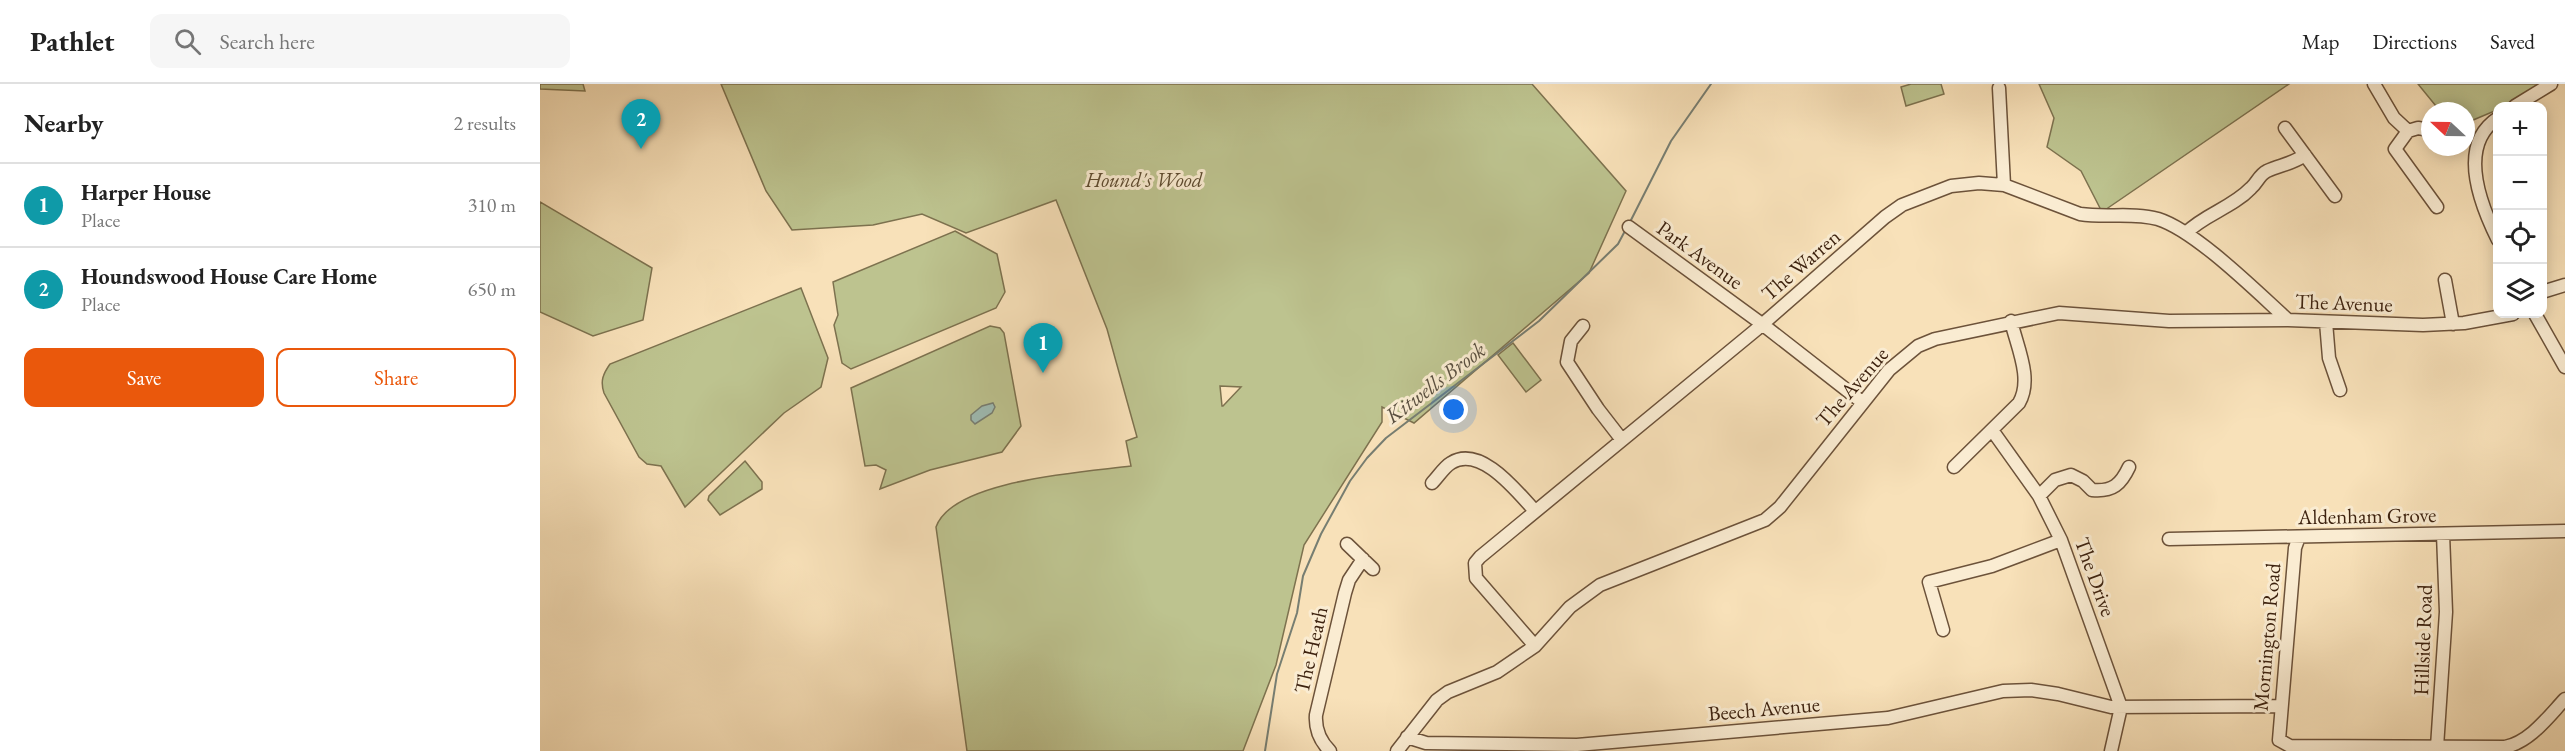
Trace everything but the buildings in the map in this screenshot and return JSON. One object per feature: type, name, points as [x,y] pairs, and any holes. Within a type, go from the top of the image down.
[{"type":"street","points":[[2374,84],[2394,118],[2408,131]]},
{"type":"street","points":[[2522,102],[2551,84]]},
{"type":"street","points":[[1999,88],[2004,185]]},
{"type":"street","points":[[2475,140],[2493,122]]},
{"type":"street","points":[[2285,128],[2335,196]]},
{"type":"street","points":[[2421,128],[2408,131],[2396,147],[2396,151],[2407,162],[2437,207]]},
{"type":"street","points":[[2186,233],[2198,221],[2238,200],[2253,187],[2264,172],[2293,164],[2305,155]]},
{"type":"street","points":[[2473,156],[2479,188],[2493,226]]},
{"type":"street","name":"The Warren","points":[[1535,646],[1476,578],[1474,571],[1480,556],[1762,324],[1885,217],[1902,205],[1951,186],[1979,183],[2004,185],[2080,214],[2136,216],[2159,220],[2186,233],[2288,320]]},
{"type":"street","name":"Park Avenue","points":[[1629,227],[1762,324],[1862,402]]},
{"type":"street","points":[[2445,280],[2453,324]]},
{"type":"street","points":[[2547,290],[2565,285]]},
{"type":"street","name":"The Avenue","points":[[1397,751],[1437,700],[1448,692],[1497,672],[1535,646],[1570,607],[1600,585],[1764,520],[1780,507],[1889,370],[1918,346],[1935,339],[2059,312],[2169,321],[2288,320],[2423,325],[2453,324],[2493,317]]},
{"type":"street","points":[[2537,318],[2565,368]]},
{"type":"street","points":[[1954,467],[2019,403],[2024,394],[2026,382],[2011,321]]},
{"type":"street","points":[[2326,322],[2329,358],[2340,390]]},
{"type":"street","points":[[1582,326],[1571,341],[1568,362],[1598,409],[1622,440]]},
{"type":"street","name":"The Drive","points":[[1992,430],[2039,496],[2061,540],[2121,707]]},
{"type":"street","points":[[1432,483],[1451,463],[1468,458],[1496,472],[1535,512]]},
{"type":"street","points":[[2039,496],[2055,480],[2071,475],[2078,477],[2092,490],[2110,490],[2122,481],[2129,467]]},
{"type":"street","name":"Aldenham Grove","points":[[2169,539],[2565,531]]},
{"type":"street","name":"Hillside Road","points":[[2437,747],[2446,612],[2443,534]]},
{"type":"street","name":"Mornington Road","points":[[2299,537],[2295,548],[2280,706],[2279,740],[2290,746],[2437,747]]},
{"type":"street","points":[[1943,630],[1929,582],[1992,567],[2061,540]]},
{"type":"street","points":[[1347,543],[1373,569]]},
{"type":"street","name":"The Heath","points":[[1330,751],[1320,739],[1315,724],[1316,715],[1347,587],[1363,559]]},
{"type":"street","name":"Beech Avenue","points":[[1407,737],[1426,744],[1577,745],[1888,718],[1962,699],[2031,690],[2111,707],[2280,706]]},
{"type":"street","points":[[2437,747],[2516,745],[2565,699]]},
{"type":"street","points":[[2111,751],[2121,707]]},
{"type":"green space","points":[[540,84],[583,84],[585,91],[540,89]]},
{"type":"green space","name":"Hound's Wood","points":[[721,84],[1532,84],[1626,191],[1589,273],[1414,423],[1382,407],[1382,422],[1304,545],[1276,665],[1243,751],[967,751],[936,527],[947,511],[967,498],[994,488],[1054,475],[1131,466],[1126,441],[1137,437],[1107,329],[1056,200],[966,233],[922,214],[873,225],[792,230],[766,191]],"holes":[[[1220,386],[1241,387],[1223,406],[1222,406]]]},
{"type":"green space","points":[[1911,84],[1941,84],[1944,94],[1906,106],[1901,87]]},
{"type":"green space","points":[[2039,84],[2289,84],[2102,212],[2081,171],[2047,147],[2054,118]]},
{"type":"green space","points":[[2418,84],[2539,84],[2512,102],[2493,102],[2493,112],[2475,119],[2475,102],[2433,102]]},
{"type":"green space","points":[[540,202],[652,268],[643,320],[593,336],[540,312]]},
{"type":"green space","points":[[955,231],[997,254],[1005,292],[996,308],[851,369],[842,363],[834,325],[838,315],[833,282]]},
{"type":"green space","points":[[801,288],[828,358],[821,387],[784,413],[685,507],[661,466],[647,464],[639,457],[604,393],[602,381],[606,371],[610,364]]},
{"type":"green space","points":[[990,326],[1000,328],[1004,333],[1021,426],[1002,452],[930,470],[880,489],[886,470],[876,465],[865,466],[851,388]]},
{"type":"green space","points":[[1513,343],[1541,380],[1526,392],[1498,355]]},
{"type":"green space","points":[[745,461],[762,482],[762,489],[720,515],[708,500],[709,496]]},
{"type":"water","points":[[993,403],[995,407],[992,413],[975,424],[971,420],[971,415],[982,406]]},
{"type":"waterway","name":"Kitwells Brook","points":[[1629,224],[1671,141],[1711,84]]},
{"type":"waterway","name":"Kitwells Brook","points":[[1265,751],[1277,674],[1297,613],[1303,576],[1321,534],[1350,481],[1386,438],[1539,321],[1618,244],[1626,229]]},
{"type":"place","name":"Houndswood House Care Home","points":[[641,149]]},
{"type":"place","name":"Harper House","points":[[1043,373]]}]
